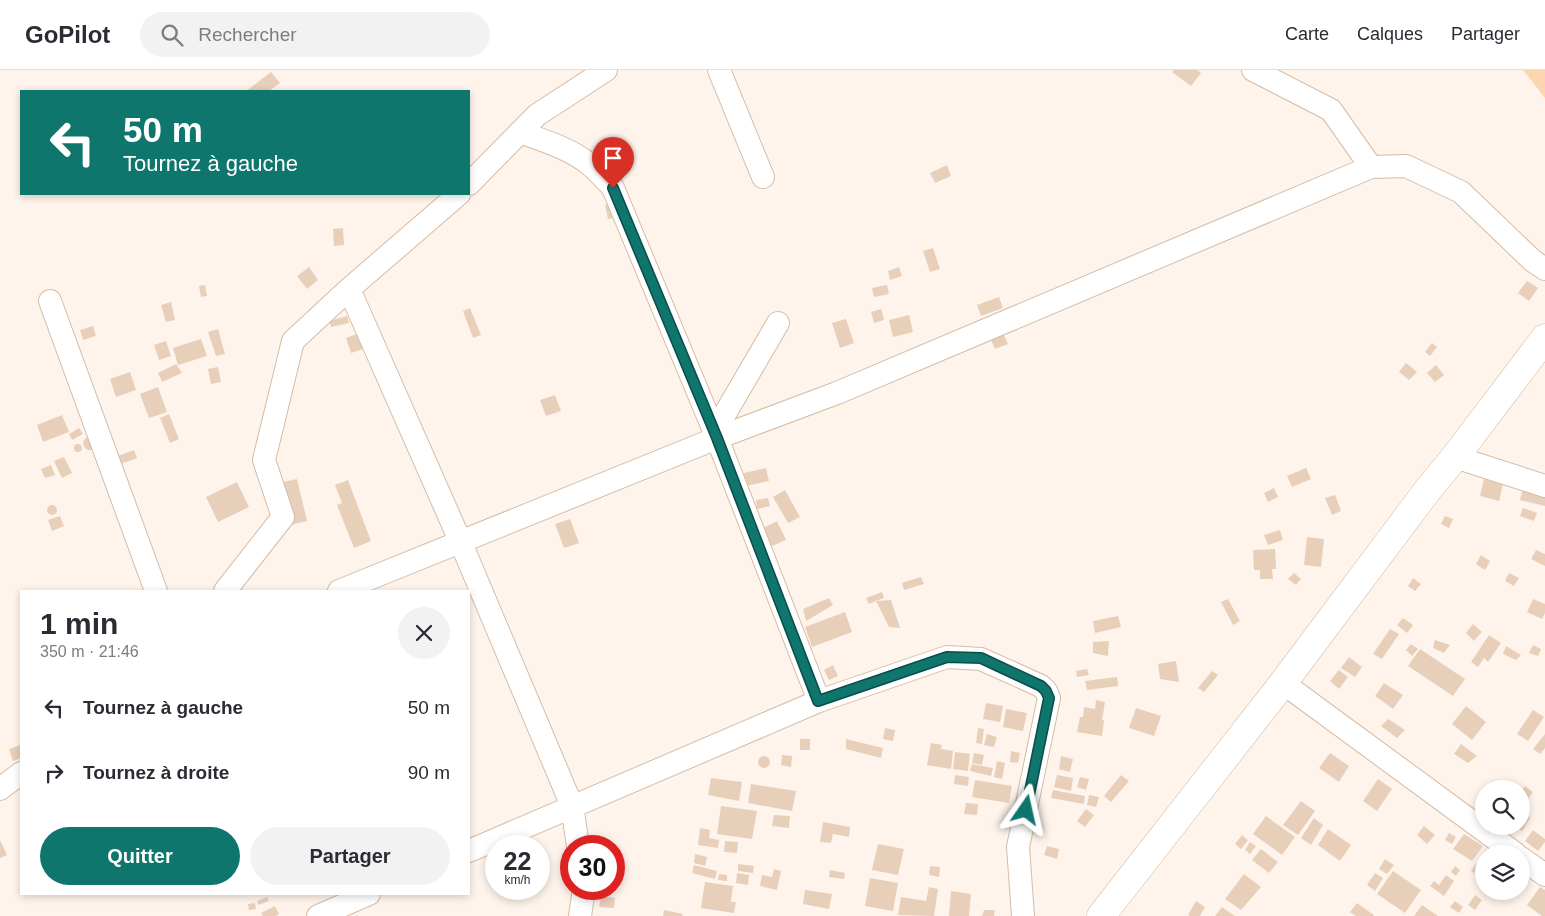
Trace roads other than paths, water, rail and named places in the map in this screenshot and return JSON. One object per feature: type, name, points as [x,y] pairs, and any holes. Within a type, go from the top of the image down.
[{"type":"main road","points":[[1101,916],[1282,683],[1545,338]]},
{"type":"street","points":[[470,183],[537,115],[606,70]]},
{"type":"street","points":[[719,70],[763,177]]},
{"type":"street","points":[[1253,70],[1331,110],[1371,167]]},
{"type":"street","points":[[520,132],[556,146],[584,160],[613,188],[717,438],[818,701]]},
{"type":"street","points":[[342,590],[717,438],[838,393],[1371,167],[1406,166],[1461,192],[1533,261],[1545,269]]},
{"type":"street","points":[[226,590],[283,517],[264,460],[293,341],[349,289],[458,195]]},
{"type":"street","points":[[349,289],[461,543],[572,806],[576,835]]},
{"type":"street","points":[[50,302],[156,590]]},
{"type":"street","points":[[717,438],[719,424],[778,323]]},
{"type":"street","points":[[1455,456],[1545,486]]},
{"type":"street","points":[[470,851],[818,701],[947,657],[981,658],[1041,686],[1049,698],[1018,847],[1023,916]]},
{"type":"street","points":[[1282,683],[1504,845]]},
{"type":"street","points":[[0,788],[20,774]]},
{"type":"street","points":[[1530,864],[1545,875]]},
{"type":"street","points":[[318,916],[367,895]]},
{"type":"street","points":[[580,916],[582,900]]}]
